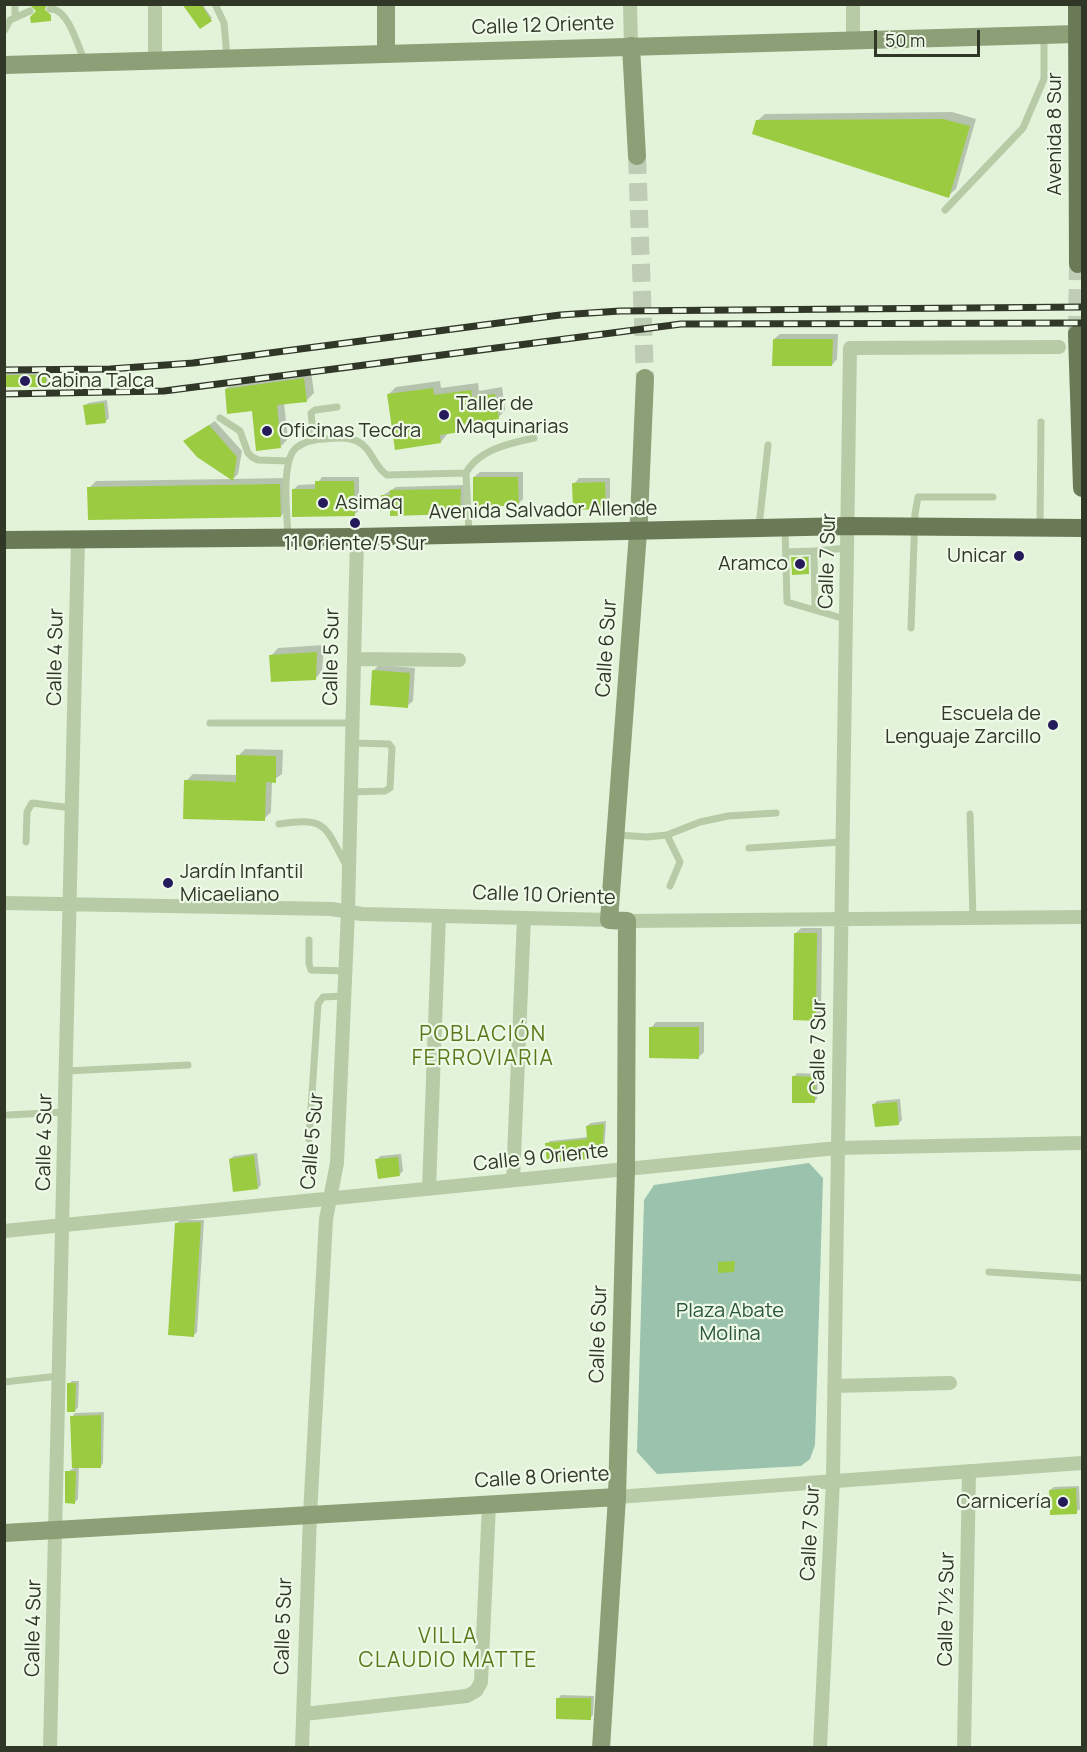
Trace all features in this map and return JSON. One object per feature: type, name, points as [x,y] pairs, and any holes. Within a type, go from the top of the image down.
[{"type":"main road","name":"Avenida 8 Sur","points":[[1077,4],[1080,34],[1078,264]]},
{"type":"main road","points":[[1077,334],[1083,488]]},
{"type":"main road","name":"Avenida Salvador Allende","points":[[4,540],[357,537],[849,526],[1083,528]]},
{"type":"street","points":[[155,4],[155,61]]},
{"type":"street","points":[[386,4],[386,54]]},
{"type":"street","points":[[630,4],[636,156]]},
{"type":"street","points":[[853,4],[853,40]]},
{"type":"street","name":"Calle 12 Oriente","points":[[4,65],[1080,34]]},
{"type":"street","name":"Calle 7 Sur","points":[[820,1748],[833,1480],[850,348],[1059,347]]},
{"type":"street","name":"Calle 6 Sur","points":[[609,920],[638,531],[645,378]]},
{"type":"street","name":"Calle 5 Sur","points":[[302,1748],[310,1515],[326,1219],[337,1163],[346,970],[357,537]]},
{"type":"street","name":"Calle 4 Sur","points":[[50,1748],[78,538]]},
{"type":"street","points":[[355,659],[459,660]]},
{"type":"street","name":"Calle 10 Oriente","points":[[4,903],[332,909],[439,916],[627,921],[1083,918]]},
{"type":"street","points":[[429,1188],[439,916]]},
{"type":"street","points":[[513,1180],[524,918]]},
{"type":"street","name":"Calle 6 Sur","points":[[601,1748],[617,1497],[626,1169],[627,921]]},
{"type":"street","name":"Calle 9 Oriente","points":[[4,1231],[332,1196],[837,1148],[1083,1143]]},
{"type":"street","points":[[834,1386],[950,1383]]},
{"type":"street","name":"Calle 8 Oriente","points":[[4,1533],[617,1497],[1083,1463]]},
{"type":"street","name":"Calle 7½ Sur","points":[[964,1748],[969,1471]]},
{"type":"street","points":[[304,1714],[467,1696],[476,1691],[481,1682],[489,1504]]},
{"type":"lane","points":[[15,4],[15,16]]},
{"type":"lane","points":[[215,4],[224,23],[227,58]]},
{"type":"lane","points":[[50,9],[55,9],[63,15],[85,62]]},
{"type":"lane","points":[[4,31],[15,16],[30,11]]},
{"type":"lane","points":[[945,210],[1023,128],[1044,79],[1044,36]]},
{"type":"lane","points":[[314,440],[311,412],[337,407]]},
{"type":"lane","points":[[220,418],[240,431],[248,453],[252,457],[258,460],[289,460]]},
{"type":"lane","points":[[1040,527],[1041,422]]},
{"type":"lane","points":[[288,538],[289,460],[296,448],[314,440],[337,438],[357,441],[365,446],[382,472],[387,475],[466,473]]},
{"type":"lane","points":[[469,535],[466,473],[476,460],[508,444],[534,438]]},
{"type":"lane","points":[[759,528],[768,445]]},
{"type":"lane","points":[[910,628],[918,497],[993,497]]},
{"type":"lane","points":[[785,528],[787,602],[845,619]]},
{"type":"lane","points":[[786,552],[848,548]]},
{"type":"lane","points":[[814,551],[815,609]]},
{"type":"lane","points":[[210,723],[353,723]]},
{"type":"lane","points":[[351,792],[385,791],[390,788],[392,748],[389,744],[352,743]]},
{"type":"lane","points":[[26,842],[27,812],[32,803],[72,808]]},
{"type":"lane","points":[[615,834],[647,837],[667,835],[700,822],[728,816],[776,813]]},
{"type":"lane","points":[[970,814],[973,919]]},
{"type":"lane","points":[[279,824],[307,820],[315,822],[329,834],[349,870]]},
{"type":"lane","points":[[667,835],[680,862],[670,886]]},
{"type":"lane","points":[[749,848],[841,842]]},
{"type":"lane","points":[[309,940],[311,970],[346,970]]},
{"type":"lane","points":[[309,1139],[318,1004],[323,997],[344,996]]},
{"type":"lane","points":[[66,1071],[188,1065]]},
{"type":"lane","points":[[8,1115],[65,1112]]},
{"type":"lane","points":[[989,1272],[1083,1278]]},
{"type":"lane","points":[[4,1382],[59,1377]]},
{"type":"green space","name":"Plaza Abate Molina","points":[[809,1163],[823,1178],[815,1445],[810,1459],[801,1466],[657,1474],[637,1452],[644,1200],[654,1185]]},
{"type":"building","points":[[29,4],[47,4],[45,10],[51,15],[51,21],[31,23],[30,17],[36,11]]},
{"type":"building","points":[[182,4],[201,4],[212,21],[200,29]]},
{"type":"building","points":[[943,119],[970,126],[949,198],[752,134],[756,120]]},
{"type":"building","points":[[773,339],[833,339],[832,366],[772,366]]},
{"type":"building","name":"Cabina Talca","points":[[4,375],[46,375],[46,387],[4,387]]},
{"type":"building","name":"Oficinas Tecdra","points":[[304,378],[307,402],[277,405],[281,448],[256,451],[252,411],[227,414],[225,389]]},
{"type":"building","name":"Taller de Maquinarias","points":[[433,388],[434,395],[471,390],[472,397],[495,394],[499,419],[475,423],[476,430],[440,435],[441,443],[395,450],[387,394]]},
{"type":"building","points":[[104,403],[106,423],[86,425],[83,405]]},
{"type":"building","points":[[209,425],[237,457],[233,481],[197,457],[183,441]]},
{"type":"building","points":[[473,477],[518,477],[519,506],[473,506]]},
{"type":"building","points":[[315,481],[354,481],[355,516],[292,517],[292,489],[315,489]]},
{"type":"building","points":[[605,482],[606,509],[573,510],[572,483]]},
{"type":"building","points":[[280,484],[281,517],[88,520],[87,487]]},
{"type":"building","points":[[461,489],[460,514],[390,516],[390,511],[380,511],[381,495],[390,495],[390,490]]},
{"type":"building","name":"Aramco","points":[[791,557],[808,557],[809,574],[792,575]]},
{"type":"building","points":[[317,652],[316,680],[271,682],[269,655]]},
{"type":"building","points":[[372,670],[410,673],[408,708],[370,705]]},
{"type":"building","points":[[236,755],[276,756],[276,783],[266,782],[265,821],[183,819],[184,780],[236,782]]},
{"type":"building","points":[[794,933],[817,933],[816,1021],[793,1020]]},
{"type":"building","points":[[649,1027],[699,1027],[699,1059],[649,1058]]},
{"type":"building","points":[[792,1076],[815,1077],[815,1103],[792,1103]]},
{"type":"building","points":[[897,1102],[899,1125],[875,1127],[872,1104]]},
{"type":"building","points":[[604,1124],[602,1158],[547,1163],[545,1143],[587,1139],[586,1126]]},
{"type":"building","points":[[254,1155],[258,1189],[233,1192],[229,1159]]},
{"type":"building","points":[[398,1157],[400,1176],[378,1179],[375,1159]]},
{"type":"building","points":[[201,1222],[194,1337],[168,1335],[175,1223]]},
{"type":"building","points":[[735,1261],[734,1272],[718,1273],[718,1262]]},
{"type":"building","points":[[67,1383],[76,1383],[75,1412],[67,1412]]},
{"type":"building","points":[[101,1415],[101,1468],[72,1468],[70,1416]]},
{"type":"building","points":[[65,1471],[76,1471],[75,1504],[65,1503]]},
{"type":"building","name":"Carnicería","points":[[1076,1488],[1077,1514],[1050,1515],[1049,1490]]},
{"type":"building","points":[[556,1698],[591,1698],[591,1720],[556,1719]]},
{"type":"tunnel","points":[[637,156],[645,378]]},
{"type":"tunnel","points":[[1077,334],[1078,264]]},
{"type":"railway","points":[[4,370],[110,369],[193,363],[560,315],[620,311],[1082,307]]},
{"type":"railway","points":[[4,394],[164,391],[681,324],[1082,323]]},
{"type":"place","name":"Cabina Talca","points":[[25,381]]},
{"type":"place","name":"Taller de Maquinarias","points":[[444,415]]},
{"type":"place","name":"Oficinas Tecdra","points":[[267,431]]},
{"type":"place","name":"Asimaq","points":[[323,503]]},
{"type":"place","name":"11 Oriente/5 Sur","points":[[355,523]]},
{"type":"place","name":"Unicar","points":[[1019,556]]},
{"type":"place","name":"Aramco","points":[[800,564]]},
{"type":"place","name":"Escuela de Lenguaje Zarcillo","points":[[1053,725]]},
{"type":"place","name":"Jardín Infantil Micaeliano","points":[[168,883]]},
{"type":"place","name":"Carnicería","points":[[1063,1502]]},
{"type":"district","name":"POBLACIÓN FERROVIARIA","points":[[483,1047]]},
{"type":"district","name":"VILLA CLAUDIO MATTE","points":[[448,1649]]}]
